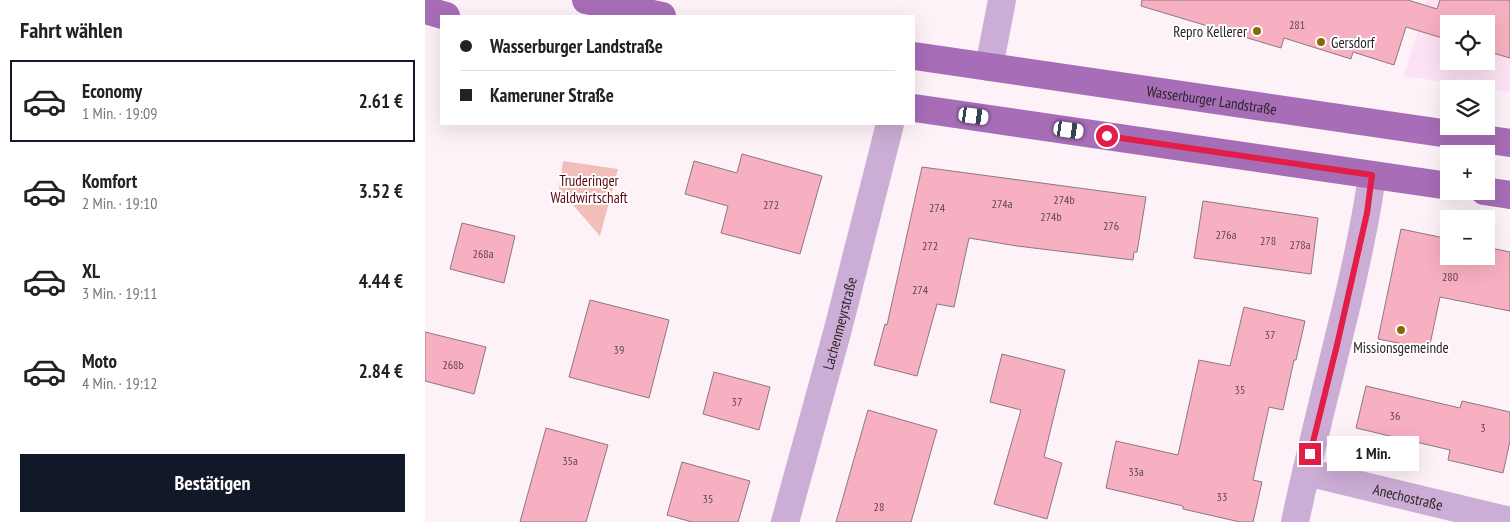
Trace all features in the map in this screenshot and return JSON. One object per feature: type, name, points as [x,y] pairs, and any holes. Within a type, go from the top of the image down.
[{"type":"main road","points":[[586,0],[657,15]]},
{"type":"main road","points":[[425,10],[442,15]]},
{"type":"main road","name":"Wasserburger Landstraße","points":[[915,56],[1510,143]]},
{"type":"main road","points":[[915,108],[1440,185]]},
{"type":"main road","points":[[1495,193],[1510,195]]},
{"type":"street","points":[[989,67],[1002,0]]},
{"type":"street","name":"Lachenmeyrstraße","points":[[785,522],[838,329],[891,125]]},
{"type":"street","points":[[1295,522],[1367,213],[1372,175]]},
{"type":"street","name":"Anechostraße","points":[[1306,472],[1510,520]]},
{"type":"shaded area","points":[[1427,0],[1510,0],[1510,92],[1495,90],[1495,80],[1440,81],[1404,76]]},
{"type":"green space","name":"Truderinger Waldwirtschaft","points":[[563,161],[618,169],[600,236],[559,189]]},
{"type":"building","points":[[1142,0],[1408,0],[1437,9],[1440,0],[1510,0],[1510,58],[1495,54],[1495,15],[1440,15],[1440,37],[1406,27],[1394,65],[1353,52],[1351,59],[1284,38],[1281,48],[1141,6]]},
{"type":"building","points":[[742,154],[822,176],[800,254],[721,233],[728,206],[685,194],[694,161],[737,173]]},
{"type":"building","points":[[922,167],[1146,197],[1137,252],[1134,252],[1133,260],[1017,246],[969,238],[954,307],[937,304],[917,376],[874,365],[885,324],[887,325]]},
{"type":"building","points":[[1203,201],[1318,218],[1311,274],[1194,258]]},
{"type":"building","points":[[462,223],[515,236],[504,283],[450,269]]},
{"type":"building","points":[[1401,229],[1440,237],[1440,265],[1495,265],[1495,249],[1510,252],[1510,311],[1440,297],[1429,349],[1378,339]]},
{"type":"building","points":[[590,300],[669,320],[649,398],[569,377]]},
{"type":"building","points":[[1244,307],[1305,321],[1283,410],[1269,407],[1253,480],[1262,482],[1253,522],[1240,522],[1183,509],[1183,506],[1106,488],[1116,441],[1178,455],[1199,360],[1230,366]]},
{"type":"building","points":[[425,332],[486,347],[474,394],[425,381]]},
{"type":"building","points":[[1002,354],[1065,370],[1044,457],[1062,463],[1047,519],[994,504],[1021,410],[990,402]]},
{"type":"building","points":[[714,372],[770,387],[759,430],[703,414]]},
{"type":"building","points":[[1366,386],[1460,408],[1462,401],[1510,412],[1510,441],[1503,473],[1448,460],[1450,450],[1356,428]]},
{"type":"building","points":[[868,410],[937,430],[911,522],[836,522]]},
{"type":"building","points":[[546,428],[608,445],[586,522],[520,522]]},
{"type":"building","points":[[682,462],[750,481],[738,522],[692,522],[667,515]]},
{"type":"place","name":"Repro Kellerer","points":[[1257,31]]},
{"type":"place","name":"Gersdorf","points":[[1321,42]]},
{"type":"place","name":"Missionsgemeinde","points":[[1401,330]]},
{"type":"route","points":[[1107,136],[1372,175],[1367,213],[1310,454]]}]
